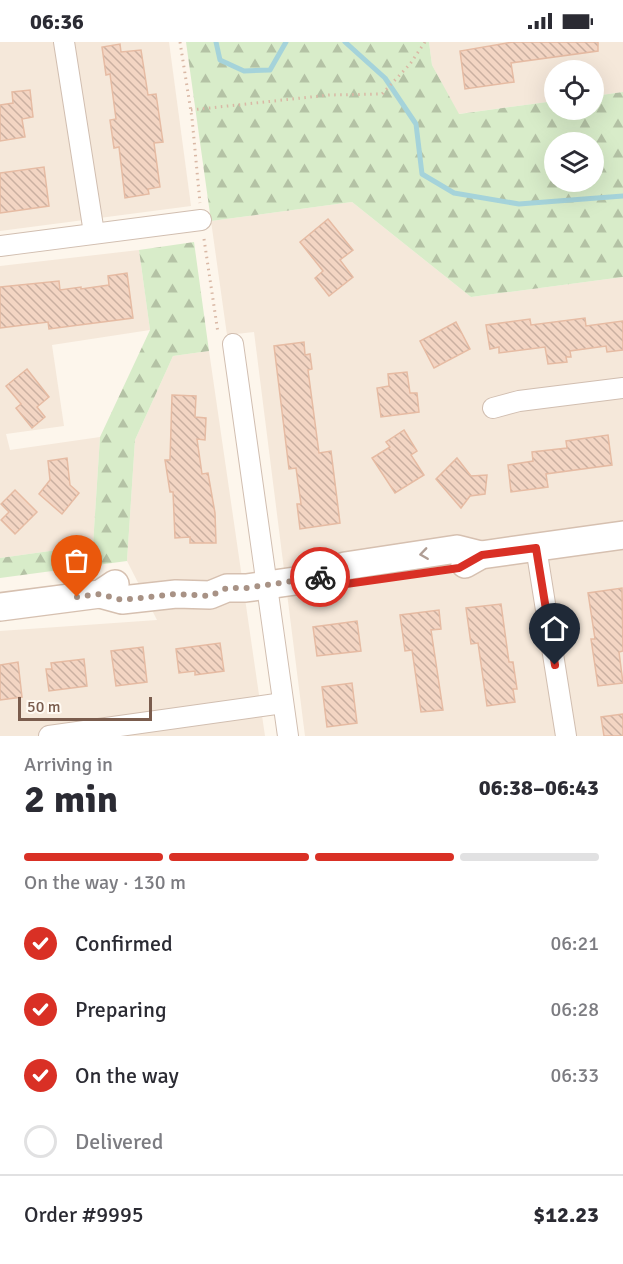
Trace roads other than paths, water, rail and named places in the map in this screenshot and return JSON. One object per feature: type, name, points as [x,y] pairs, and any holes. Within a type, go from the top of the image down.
[{"type":"street","points":[[64,42],[94,233]]},
{"type":"street","points":[[0,246],[201,220]]},
{"type":"street","points":[[226,339],[288,736]]},
{"type":"street","points":[[493,408],[519,401],[623,388]]},
{"type":"street","points":[[0,607],[100,594],[119,582],[178,576],[210,578],[227,588],[323,577],[346,584],[459,568],[482,555],[623,535]]},
{"type":"street","points":[[536,548],[566,736]]},
{"type":"street","points":[[49,736],[283,703]]},
{"type":"waterway","points":[[216,42],[220,60],[244,71],[270,70],[286,42]]},
{"type":"waterway","points":[[345,42],[385,78],[416,124],[422,174],[454,193],[519,204],[623,196]]}]
